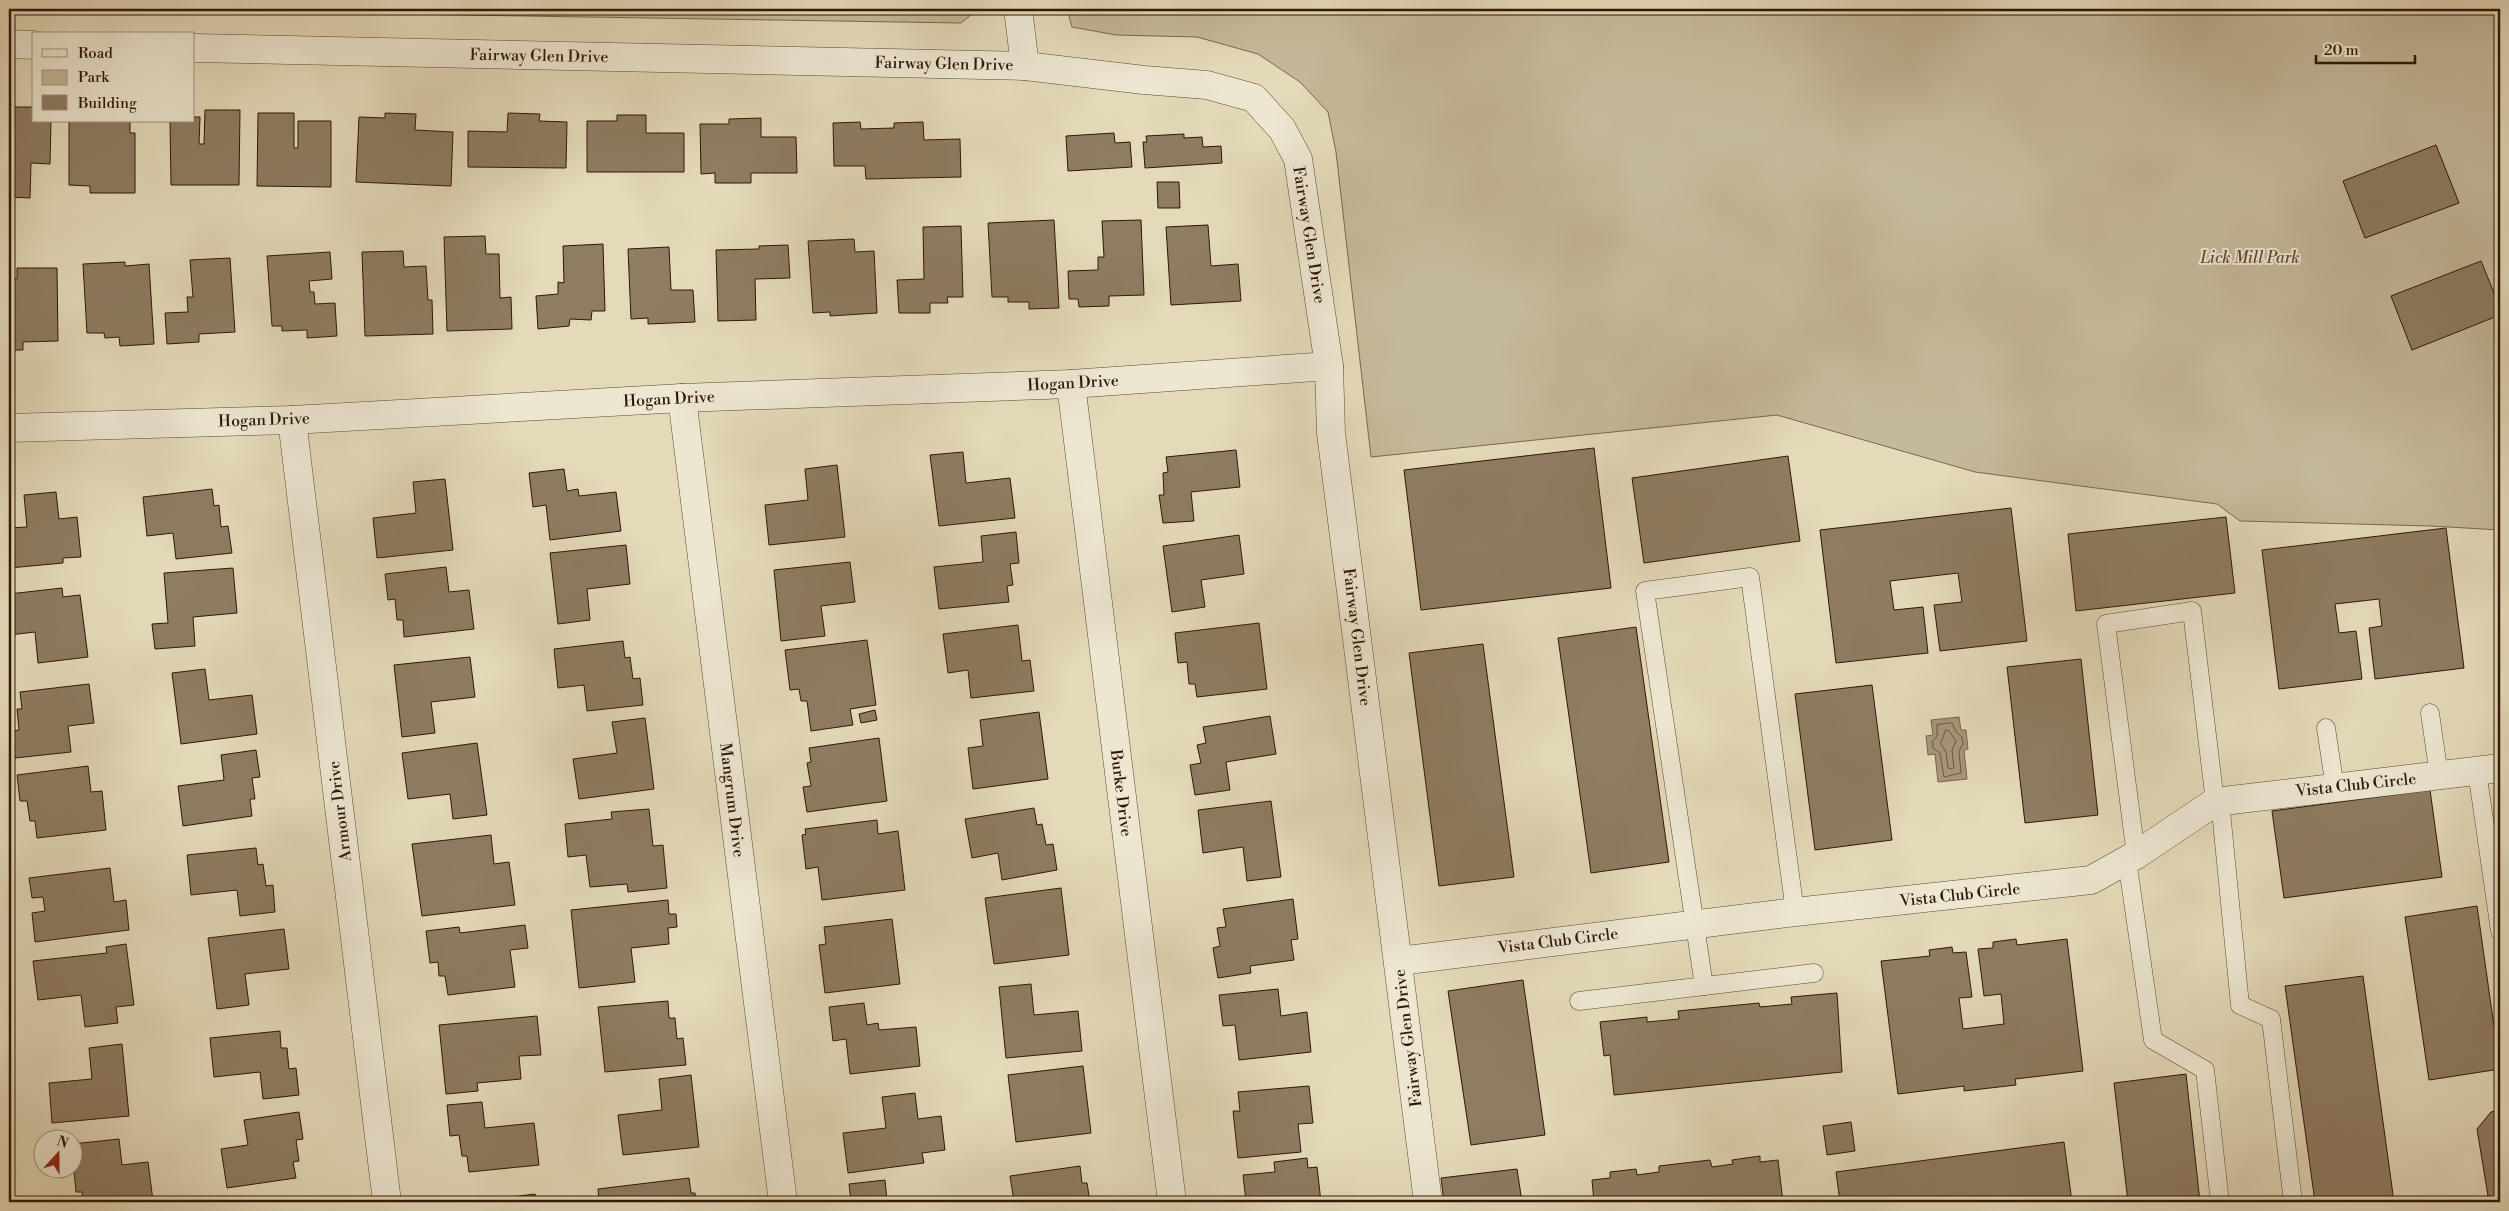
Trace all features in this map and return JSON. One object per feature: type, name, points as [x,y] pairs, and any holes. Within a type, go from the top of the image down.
[{"type":"street","points":[[1018,9],[1025,66]]},
{"type":"street","points":[[9,44],[32,45]]},
{"type":"street","name":"Fairway Glen Drive","points":[[195,48],[1025,66],[1144,80],[1207,85],[1254,98],[1282,129],[1298,159],[1329,366],[1331,433],[1428,1202]]},
{"type":"street","name":"Hogan Drive","points":[[9,428],[292,420],[682,398],[1071,384],[1329,366]]},
{"type":"street","name":"Burke Drive","points":[[1071,384],[1172,1202]]},
{"type":"street","name":"Mangrum Drive","points":[[682,398],[783,1202]]},
{"type":"street","name":"Armour Drive","points":[[292,420],[388,1202]]},
{"type":"street","name":"Vista Club Circle","points":[[1399,961],[1795,912],[2090,880],[2132,857],[2218,802],[2489,770]]},
{"type":"lane","points":[[1704,986],[1646,591],[1750,577],[1795,912]]},
{"type":"lane","points":[[2220,1202],[2205,1070],[2153,1040],[2106,624],[2192,611],[2218,802],[2240,1005],[2271,1020],[2294,1202]]},
{"type":"lane","points":[[2430,714],[2439,776]]},
{"type":"lane","points":[[2326,728],[2335,788]]},
{"type":"lane","points":[[2489,770],[2500,931]]},
{"type":"lane","points":[[1579,1001],[1814,973]]},
{"type":"green space","points":[[85,9],[978,9],[961,23]]},
{"type":"green space","name":"Lick Mill Park","points":[[1067,9],[2493,9],[2500,23],[2500,530],[2431,526],[2240,521],[2217,504],[1975,472],[1777,415],[1371,457],[1336,152],[1328,112],[1300,82],[1258,54],[1197,37],[1116,35],[1072,27]]},
{"type":"water","points":[[1959,717],[1961,730],[1966,730],[1968,749],[1964,750],[1967,779],[1938,782],[1935,754],[1928,755],[1926,736],[1933,735],[1931,720]]},
{"type":"building","points":[[11,107],[32,107],[32,122],[51,122],[50,164],[31,163],[30,198],[9,197]]},
{"type":"building","points":[[205,110],[240,110],[239,185],[171,185],[170,122],[195,122],[195,117],[200,117],[199,144],[204,144]]},
{"type":"building","points":[[258,113],[294,113],[294,148],[298,148],[298,121],[331,121],[331,187],[257,186]]},
{"type":"building","points":[[385,113],[416,114],[415,130],[453,132],[451,186],[356,182],[359,117],[385,118]]},
{"type":"building","points":[[508,113],[540,114],[539,121],[567,122],[566,168],[468,167],[468,131],[507,132]]},
{"type":"building","points":[[617,115],[646,115],[646,133],[684,133],[684,172],[587,172],[587,121],[617,121]]},
{"type":"building","points":[[761,118],[761,137],[796,137],[797,173],[751,173],[751,183],[715,183],[715,173],[701,174],[700,124],[729,124],[729,119]]},
{"type":"building","points":[[69,122],[130,122],[130,133],[135,133],[135,193],[90,193],[90,186],[69,185]]},
{"type":"building","points":[[860,122],[861,129],[894,128],[894,123],[923,122],[924,140],[960,139],[961,177],[866,179],[865,166],[834,166],[833,123]]},
{"type":"building","points":[[1114,133],[1115,143],[1130,142],[1132,167],[1068,171],[1066,136]]},
{"type":"building","points":[[1184,134],[1184,138],[1202,137],[1203,147],[1221,146],[1222,163],[1145,168],[1143,142],[1147,142],[1146,136]]},
{"type":"building","points":[[2436,145],[2459,203],[2365,238],[2343,181]]},
{"type":"building","points":[[1157,182],[1179,182],[1180,208],[1158,208]]},
{"type":"building","points":[[1054,220],[1059,308],[1029,309],[1029,302],[1008,302],[1008,297],[992,297],[988,223]]},
{"type":"building","points":[[1141,220],[1144,295],[1109,296],[1109,306],[1079,307],[1078,299],[1069,299],[1068,271],[1098,270],[1098,257],[1104,257],[1102,221]]},
{"type":"building","points":[[1208,225],[1211,266],[1238,264],[1241,301],[1171,305],[1166,227]]},
{"type":"building","points":[[961,226],[963,297],[947,297],[948,303],[930,303],[930,313],[899,313],[897,280],[924,279],[923,227]]},
{"type":"building","points":[[485,236],[486,254],[499,254],[500,298],[511,297],[512,329],[447,331],[444,237]]},
{"type":"building","points":[[854,239],[855,252],[874,251],[877,313],[830,316],[830,312],[813,313],[808,241]]},
{"type":"building","points":[[603,244],[605,311],[592,311],[591,320],[570,319],[569,326],[538,329],[536,296],[558,294],[558,282],[564,283],[563,246]]},
{"type":"building","points":[[788,245],[790,278],[755,279],[756,320],[718,321],[716,250],[759,249],[759,246]]},
{"type":"building","points":[[669,247],[671,290],[693,290],[695,322],[648,324],[648,318],[631,319],[628,249]]},
{"type":"building","points":[[403,251],[404,267],[426,266],[428,300],[432,300],[433,334],[365,336],[362,252]]},
{"type":"building","points":[[330,252],[332,279],[309,281],[310,292],[314,292],[315,304],[335,303],[337,336],[307,338],[307,330],[282,331],[282,326],[272,326],[267,256]]},
{"type":"building","points":[[230,258],[235,332],[199,334],[199,342],[167,344],[165,313],[188,312],[187,297],[193,297],[190,260]]},
{"type":"building","points":[[2481,261],[2500,308],[2500,315],[2412,350],[2391,296]]},
{"type":"building","points":[[125,262],[125,266],[149,264],[154,344],[120,346],[119,337],[105,338],[104,333],[87,333],[83,264]]},
{"type":"building","points":[[17,268],[57,268],[58,341],[23,342],[23,350],[9,350],[9,279],[17,279]]},
{"type":"building","points":[[1594,448],[1611,588],[1421,610],[1404,470]]},
{"type":"building","points":[[1236,450],[1240,487],[1191,492],[1194,521],[1163,523],[1159,495],[1164,495],[1163,473],[1168,472],[1166,457]]},
{"type":"building","points":[[963,452],[966,483],[1010,478],[1015,518],[939,526],[930,455]]},
{"type":"building","points":[[1788,456],[1800,541],[1644,563],[1632,478]]},
{"type":"building","points":[[837,465],[845,537],[769,545],[765,505],[808,500],[805,469]]},
{"type":"building","points":[[564,469],[567,491],[578,489],[579,496],[616,492],[621,531],[550,540],[546,505],[533,507],[529,473]]},
{"type":"building","points":[[445,479],[453,550],[377,558],[373,518],[416,513],[413,482]]},
{"type":"building","points":[[212,489],[214,506],[219,505],[221,527],[228,526],[232,553],[176,559],[173,533],[147,536],[143,497]]},
{"type":"building","points":[[56,492],[59,519],[77,517],[81,557],[63,558],[63,563],[9,568],[9,528],[27,527],[24,495]]},
{"type":"building","points":[[2011,508],[2027,641],[1940,651],[1934,605],[1962,602],[1958,573],[1890,581],[1894,610],[1923,607],[1928,653],[1836,663],[1820,530]]},
{"type":"building","points":[[2226,517],[2235,593],[2076,611],[2068,534]]},
{"type":"building","points":[[2446,528],[2464,668],[2375,679],[2369,628],[2382,626],[2379,599],[2335,604],[2339,633],[2356,631],[2362,679],[2279,689],[2262,550]]},
{"type":"building","points":[[1016,532],[1019,563],[1010,564],[1013,585],[1007,586],[1009,602],[939,609],[934,567],[983,562],[981,536]]},
{"type":"building","points":[[1239,535],[1244,574],[1201,580],[1205,607],[1172,612],[1163,546]]},
{"type":"building","points":[[626,545],[630,584],[587,589],[590,620],[558,624],[550,553]]},
{"type":"building","points":[[850,562],[855,602],[821,606],[825,636],[781,641],[774,570]]},
{"type":"building","points":[[446,567],[449,592],[469,590],[474,629],[404,637],[403,620],[397,620],[395,599],[388,600],[385,574]]},
{"type":"building","points":[[233,568],[237,613],[193,617],[195,646],[155,649],[152,624],[168,623],[164,573]]},
{"type":"building","points":[[62,588],[63,597],[80,595],[88,657],[38,663],[35,632],[9,635],[9,594]]},
{"type":"building","points":[[1259,623],[1267,689],[1197,697],[1195,684],[1189,684],[1187,662],[1178,663],[1175,633]]},
{"type":"building","points":[[1018,625],[1022,661],[1030,660],[1034,691],[971,698],[968,670],[948,673],[943,634]]},
{"type":"building","points":[[1636,627],[1669,862],[1591,873],[1558,638]]},
{"type":"building","points":[[867,640],[876,705],[850,709],[853,725],[811,731],[807,701],[801,701],[799,689],[790,690],[785,650]]},
{"type":"building","points":[[623,641],[625,658],[630,657],[633,679],[640,678],[643,705],[587,711],[584,685],[558,688],[554,649]]},
{"type":"building","points":[[1483,644],[1514,877],[1439,886],[1409,653]]},
{"type":"building","points":[[470,657],[475,697],[431,702],[435,733],[402,737],[394,665]]},
{"type":"building","points":[[2081,659],[2098,815],[2025,823],[2007,667]]},
{"type":"building","points":[[205,669],[209,700],[252,695],[257,734],[181,744],[172,673]]},
{"type":"building","points":[[89,684],[94,723],[68,726],[71,752],[15,758],[12,731],[19,730],[17,709],[22,709],[20,692]]},
{"type":"building","points":[[1872,685],[1892,840],[1815,850],[1795,694]]},
{"type":"building","points":[[875,710],[877,720],[861,723],[859,714]]},
{"type":"building","points":[[1039,712],[1048,779],[973,789],[968,748],[983,746],[980,720]]},
{"type":"building","points":[[1270,716],[1276,754],[1226,762],[1230,790],[1195,795],[1190,765],[1201,763],[1197,745],[1206,743],[1203,727]]},
{"type":"building","points":[[645,718],[654,789],[579,799],[573,759],[617,753],[612,722]]},
{"type":"building","points":[[879,738],[887,801],[807,812],[803,787],[811,786],[807,763],[811,762],[809,748]]},
{"type":"building","points":[[477,743],[487,815],[453,819],[450,794],[408,799],[402,753]]},
{"type":"building","points":[[256,750],[260,777],[252,778],[255,799],[250,799],[252,816],[183,826],[178,786],[224,780],[221,755]]},
{"type":"building","points":[[88,766],[91,792],[102,791],[106,830],[37,838],[35,821],[30,821],[27,801],[20,801],[17,775]]},
{"type":"building","points":[[2430,790],[2442,877],[2284,898],[2272,811]]},
{"type":"building","points":[[1271,801],[1281,877],[1247,881],[1243,847],[1203,853],[1198,810]]},
{"type":"building","points":[[1034,808],[1037,825],[1042,824],[1046,845],[1053,844],[1057,870],[1002,880],[998,853],[972,858],[965,819]]},
{"type":"building","points":[[649,809],[653,846],[663,845],[667,888],[628,892],[627,884],[590,887],[586,855],[568,857],[565,824],[612,819],[611,812]]},
{"type":"building","points":[[877,820],[878,834],[898,831],[905,890],[822,900],[818,867],[806,869],[802,835],[806,834],[805,829]]},
{"type":"building","points":[[491,835],[494,864],[509,862],[515,905],[422,916],[412,844]]},
{"type":"building","points":[[256,848],[258,865],[263,864],[266,886],[273,885],[275,912],[240,916],[237,890],[191,895],[187,855]]},
{"type":"building","points":[[110,868],[114,902],[126,900],[129,930],[35,942],[32,913],[45,911],[43,897],[32,898],[29,878]]},
{"type":"building","points":[[1061,888],[1069,955],[994,964],[985,898]]},
{"type":"building","points":[[1293,899],[1298,939],[1291,940],[1294,960],[1250,966],[1251,973],[1218,978],[1213,948],[1220,946],[1217,928],[1226,927],[1223,909]]},
{"type":"building","points":[[668,900],[669,914],[676,914],[677,927],[668,928],[669,944],[631,948],[635,982],[579,988],[571,910]]},
{"type":"building","points":[[2477,906],[2500,1069],[2429,1080],[2405,917]]},
{"type":"building","points":[[892,919],[900,984],[825,993],[819,945],[826,944],[824,927]]},
{"type":"building","points":[[525,925],[528,948],[510,950],[515,987],[448,995],[445,976],[439,976],[438,962],[430,963],[426,931],[459,927],[460,933]]},
{"type":"building","points":[[284,929],[289,969],[245,974],[249,1005],[217,1009],[208,938]]},
{"type":"building","points":[[2016,939],[2017,945],[2067,939],[2083,1071],[2015,1079],[2016,1085],[1964,1091],[1964,1086],[1898,1094],[1881,961],[1930,956],[1929,950],[1952,947],[1953,953],[1966,952],[1972,997],[1959,998],[1963,1029],[2004,1024],[2001,994],[1984,996],[1978,949],[1993,948],[1993,942]]},
{"type":"building","points":[[126,944],[134,1005],[116,1007],[118,1023],[85,1027],[81,995],[38,1000],[33,961],[107,953],[106,947]]},
{"type":"building","points":[[2363,976],[2394,1202],[2315,1202],[2285,986]]},
{"type":"building","points":[[1523,980],[1545,1135],[1471,1145],[1448,991]]},
{"type":"building","points":[[1031,984],[1034,1015],[1078,1011],[1082,1051],[1006,1058],[999,987]]},
{"type":"building","points":[[1278,989],[1281,1016],[1307,1012],[1311,1052],[1239,1060],[1235,1025],[1223,1026],[1219,995]]},
{"type":"building","points":[[1837,993],[1842,1072],[1614,1095],[1610,1055],[1604,1056],[1600,1022],[1647,1017],[1647,1022],[1679,1019],[1678,1011],[1759,1003],[1760,1007],[1792,1004],[1791,997]]},
{"type":"building","points":[[668,1001],[669,1018],[675,1018],[677,1039],[683,1038],[686,1065],[605,1072],[598,1007]]},
{"type":"building","points":[[864,1003],[867,1025],[878,1023],[879,1030],[916,1027],[920,1066],[850,1074],[846,1039],[833,1041],[829,1007]]},
{"type":"building","points":[[537,1016],[541,1055],[519,1056],[521,1079],[477,1083],[478,1091],[446,1094],[439,1025]]},
{"type":"building","points":[[280,1031],[281,1048],[287,1048],[289,1069],[296,1068],[299,1095],[263,1099],[260,1072],[214,1077],[210,1038]]},
{"type":"building","points":[[122,1044],[129,1116],[52,1123],[49,1083],[92,1079],[89,1048]]},
{"type":"building","points":[[1083,1066],[1091,1133],[1016,1142],[1008,1075]]},
{"type":"building","points":[[2186,1074],[2200,1202],[2128,1202],[2114,1083]]},
{"type":"building","points":[[691,1075],[699,1147],[623,1155],[618,1115],[662,1110],[659,1079]]},
{"type":"building","points":[[1309,1086],[1313,1123],[1298,1124],[1301,1152],[1238,1158],[1233,1111],[1240,1111],[1238,1092]]},
{"type":"building","points":[[915,1093],[918,1119],[941,1116],[945,1150],[922,1153],[924,1163],[848,1173],[843,1133],[886,1128],[882,1097]]},
{"type":"building","points":[[482,1102],[485,1128],[534,1123],[539,1165],[469,1172],[467,1156],[462,1156],[459,1135],[450,1136],[447,1105]]},
{"type":"building","points":[[2500,1110],[2500,1202],[2489,1202],[2477,1129],[2491,1112]]},
{"type":"building","points":[[299,1112],[303,1139],[296,1140],[299,1161],[293,1162],[296,1178],[227,1188],[221,1149],[248,1145],[244,1120]]},
{"type":"building","points":[[1851,1122],[1855,1151],[1827,1155],[1823,1126]]},
{"type":"building","points":[[119,1139],[122,1165],[148,1162],[153,1201],[83,1202],[82,1192],[76,1192],[75,1178],[82,1178],[82,1143]]},
{"type":"building","points":[[2064,1142],[2072,1202],[1840,1202],[1836,1172]]},
{"type":"building","points":[[1760,1156],[1760,1162],[1778,1160],[1783,1202],[1594,1202],[1592,1180],[1610,1178],[1610,1172],[1636,1169],[1637,1175],[1659,1172],[1659,1166],[1710,1160],[1712,1167],[1733,1164],[1732,1160]]},
{"type":"building","points":[[1307,1158],[1308,1168],[1317,1167],[1321,1202],[1246,1202],[1243,1175],[1275,1172],[1274,1162]]},
{"type":"building","points":[[1080,1166],[1082,1183],[1087,1183],[1090,1202],[1014,1202],[1010,1176]]},
{"type":"building","points":[[1517,1169],[1522,1202],[1444,1202],[1441,1178]]},
{"type":"building","points":[[689,1178],[691,1193],[695,1193],[696,1202],[599,1202],[598,1189]]},
{"type":"building","points":[[885,1180],[887,1201],[898,1200],[898,1202],[851,1202],[849,1184]]},
{"type":"building","points":[[535,1194],[536,1202],[503,1202],[503,1198]]}]
